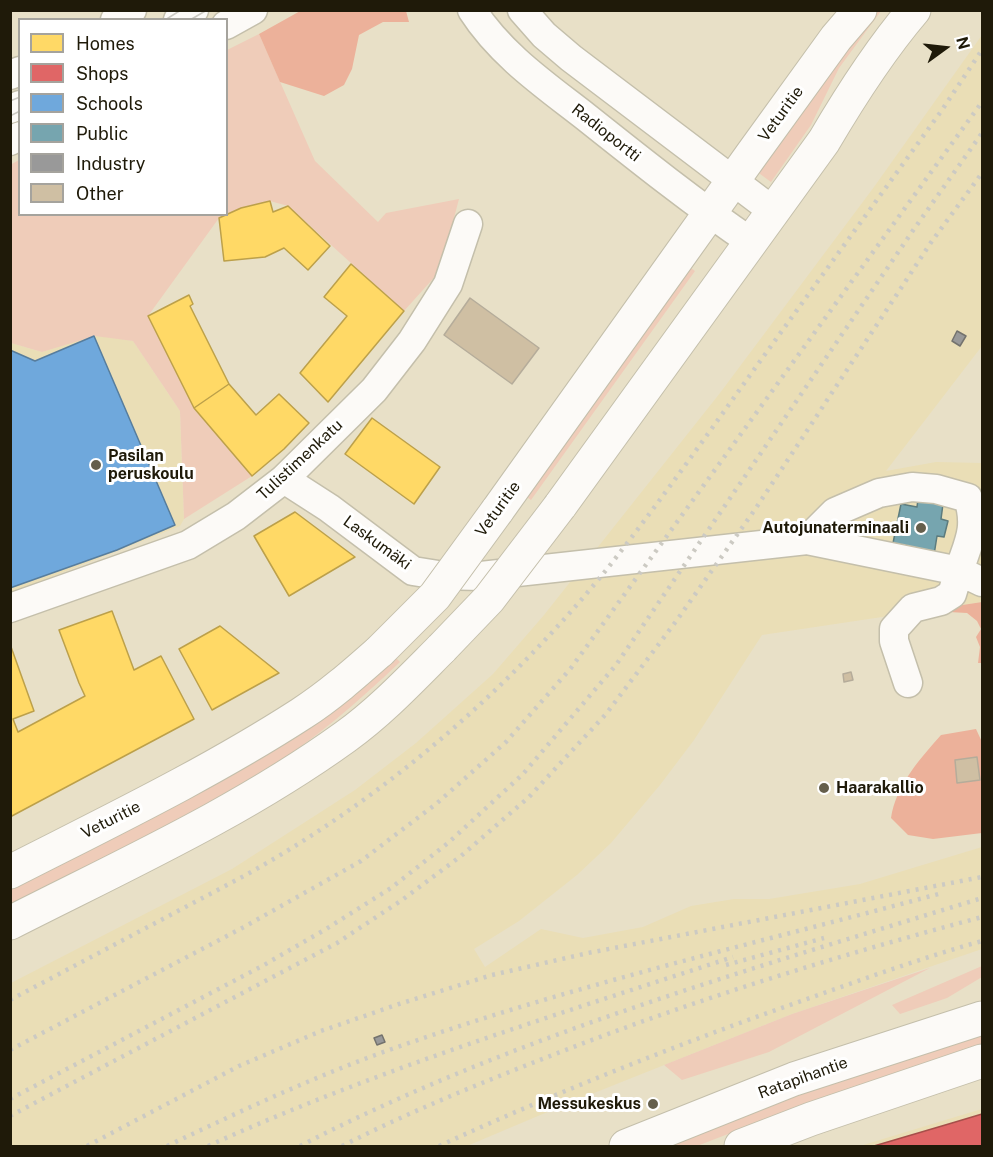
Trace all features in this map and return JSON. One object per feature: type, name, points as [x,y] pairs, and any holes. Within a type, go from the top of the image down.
[{"type":"main road","name":"Veturitie","points":[[10,872],[236,754],[302,714],[380,651],[435,596],[836,38],[860,10]]},
{"type":"main road","points":[[10,923],[254,796],[346,736],[385,705],[442,648],[489,598],[560,506],[825,141],[851,95],[880,52],[914,10]]},
{"type":"main road","name":"Ratapihantie","points":[[626,1146],[794,1079],[982,1018]]},
{"type":"main road","points":[[741,1146],[811,1119],[982,1061]]},
{"type":"street","points":[[118,18],[132,10]]},
{"type":"street","points":[[181,18],[194,10]]},
{"type":"street","points":[[228,24],[253,10]]},
{"type":"street","name":"Radioportti","points":[[472,10],[485,30],[504,51],[710,214],[751,242]]},
{"type":"street","points":[[522,10],[571,58],[773,211]]},
{"type":"street","name":"Tulistimenkatu","points":[[10,608],[188,545],[236,516],[284,479],[374,390],[412,341],[448,284],[468,224]]},
{"type":"street","name":"Laskumäki","points":[[284,479],[328,508],[413,571],[438,575],[481,576],[807,540],[975,539]]},
{"type":"street","points":[[807,540],[835,512],[879,493],[912,488],[936,489],[975,539],[952,594],[941,601],[913,608],[894,629],[894,641],[908,683]]},
{"type":"shaded area","points":[[302,10],[406,11],[409,22],[383,22],[359,35],[352,69],[344,85],[324,96],[280,82],[259,34]]},
{"type":"shaded area","points":[[872,11],[881,11],[839,68],[811,125],[771,182],[756,171]]},
{"type":"shaded area","points":[[259,34],[315,161],[378,222],[386,213],[459,199],[440,271],[404,311],[288,206],[270,201],[228,214],[228,50]]},
{"type":"shaded area","points":[[982,35],[982,346],[886,471],[936,462],[982,463],[982,602],[762,635],[694,740],[611,843],[577,875],[519,921],[474,949],[485,967],[541,929],[583,938],[643,927],[691,906],[734,899],[769,899],[860,884],[982,847],[982,949],[792,1014],[467,1146],[11,1146],[11,983],[232,869],[355,790],[416,743],[493,674],[544,615],[720,393],[874,187]]},
{"type":"shaded area","points":[[18,161],[18,216],[222,216],[148,316],[194,408],[252,476],[184,519],[180,411],[133,341],[95,336],[42,352],[11,343],[10,165]]},
{"type":"shaded area","points":[[688,266],[695,271],[531,500],[524,495]]},
{"type":"shaded area","name":"Pasilan peruskoulu","points":[[95,335],[133,341],[180,411],[184,519],[180,526],[11,593],[11,343],[42,352]]},
{"type":"shaded area","points":[[982,602],[982,663],[978,663],[980,647],[976,637],[981,629],[977,621],[967,613],[949,612],[956,606]]},
{"type":"shaded area","points":[[395,657],[400,662],[352,706],[301,747],[265,771],[171,825],[11,907],[11,885]]},
{"type":"shaded area","points":[[976,729],[982,742],[982,833],[933,839],[908,835],[891,818],[898,794],[910,773],[941,735]]},
{"type":"shaded area","points":[[982,966],[982,977],[947,998],[900,1014],[892,1005]]},
{"type":"shaded area","points":[[930,968],[769,1052],[682,1080],[664,1065],[792,1014]]},
{"type":"shaded area","points":[[982,1032],[982,1045],[798,1107],[697,1146],[664,1146],[795,1096]]},
{"type":"shaded area","points":[[982,1109],[982,1146],[860,1146],[942,1121]]},
{"type":"building: Homes","points":[[270,201],[273,212],[288,206],[330,246],[308,270],[284,248],[265,257],[224,261],[219,218],[228,216],[241,208]]},
{"type":"building: Homes","points":[[351,264],[404,311],[328,402],[300,373],[347,316],[324,297]]},
{"type":"building: Homes","points":[[189,295],[193,304],[190,306],[229,384],[194,408],[148,316]]},
{"type":"building: Homes","points":[[229,384],[256,415],[279,394],[309,423],[284,449],[252,476],[194,408]]},
{"type":"building: Homes","points":[[372,418],[440,467],[414,504],[345,454]]},
{"type":"building: Homes","points":[[295,512],[355,557],[289,596],[254,536]]},
{"type":"building: Homes","points":[[112,611],[134,670],[161,656],[194,719],[10,817],[10,644],[34,711],[13,719],[18,732],[85,696],[59,630]]},
{"type":"building: Homes","points":[[220,626],[279,673],[212,710],[179,649]]},
{"type":"building: Shops","points":[[982,1114],[982,1146],[874,1146],[952,1123]]},
{"type":"building: Schools","name":"Pasilan peruskoulu","points":[[94,336],[175,525],[117,550],[10,588],[10,350],[35,361]]},
{"type":"building: Public","name":"Autojunaterminaali","points":[[918,499],[943,504],[941,519],[948,521],[944,537],[937,536],[934,555],[908,550],[909,546],[893,543],[901,504],[917,507]]},
{"type":"building: Industry","points":[[957,331],[966,336],[960,346],[952,341]]},
{"type":"building: Industry","points":[[382,1035],[385,1042],[377,1045],[374,1038]]},
{"type":"building: Other","points":[[470,298],[539,348],[512,384],[444,335]]},
{"type":"building: Other","points":[[851,672],[853,680],[844,682],[843,674]]},
{"type":"building: Other","points":[[977,757],[980,780],[957,783],[955,760]]},
{"type":"tram line","points":[[168,18],[181,10]]},
{"type":"tram line","points":[[193,18],[207,10]]},
{"type":"tram line","points":[[10,101],[18,98]]},
{"type":"tram line","points":[[10,116],[18,112]]},
{"type":"railway","points":[[10,1000],[244,876],[345,813],[440,739],[528,658],[607,569],[679,474],[942,110],[982,50]]},
{"type":"railway","points":[[10,1050],[244,927],[361,861],[436,804],[506,742],[571,668],[982,102]]},
{"type":"railway","points":[[10,1099],[264,965],[391,888],[448,843],[523,774],[616,665],[982,133]]},
{"type":"railway","points":[[10,1116],[337,943],[402,900],[461,856],[529,797],[606,714],[677,620],[756,508],[932,241],[982,173]]},
{"type":"railway","points":[[87,1146],[239,1066],[321,1031],[492,975],[588,953],[982,877]]},
{"type":"railway","points":[[167,1146],[306,1082],[460,1026],[597,985],[942,893]]},
{"type":"railway","points":[[300,1146],[382,1106],[550,1037],[722,978],[982,898]]},
{"type":"railway","points":[[342,1146],[479,1084],[666,1013],[823,962],[982,917]]},
{"type":"railway","points":[[726,965],[824,938]]},
{"type":"railway","points":[[439,1146],[618,1069],[710,1034],[891,970],[982,941]]},
{"type":"railway","points":[[208,1146],[337,1092],[468,1044],[733,957]]},
{"type":"place","name":"Pasilan peruskoulu","points":[[96,465]]},
{"type":"place","name":"Autojunaterminaali","points":[[921,528]]},
{"type":"place","name":"Haarakallio","points":[[824,788]]},
{"type":"place","name":"Messukeskus","points":[[653,1104]]}]
